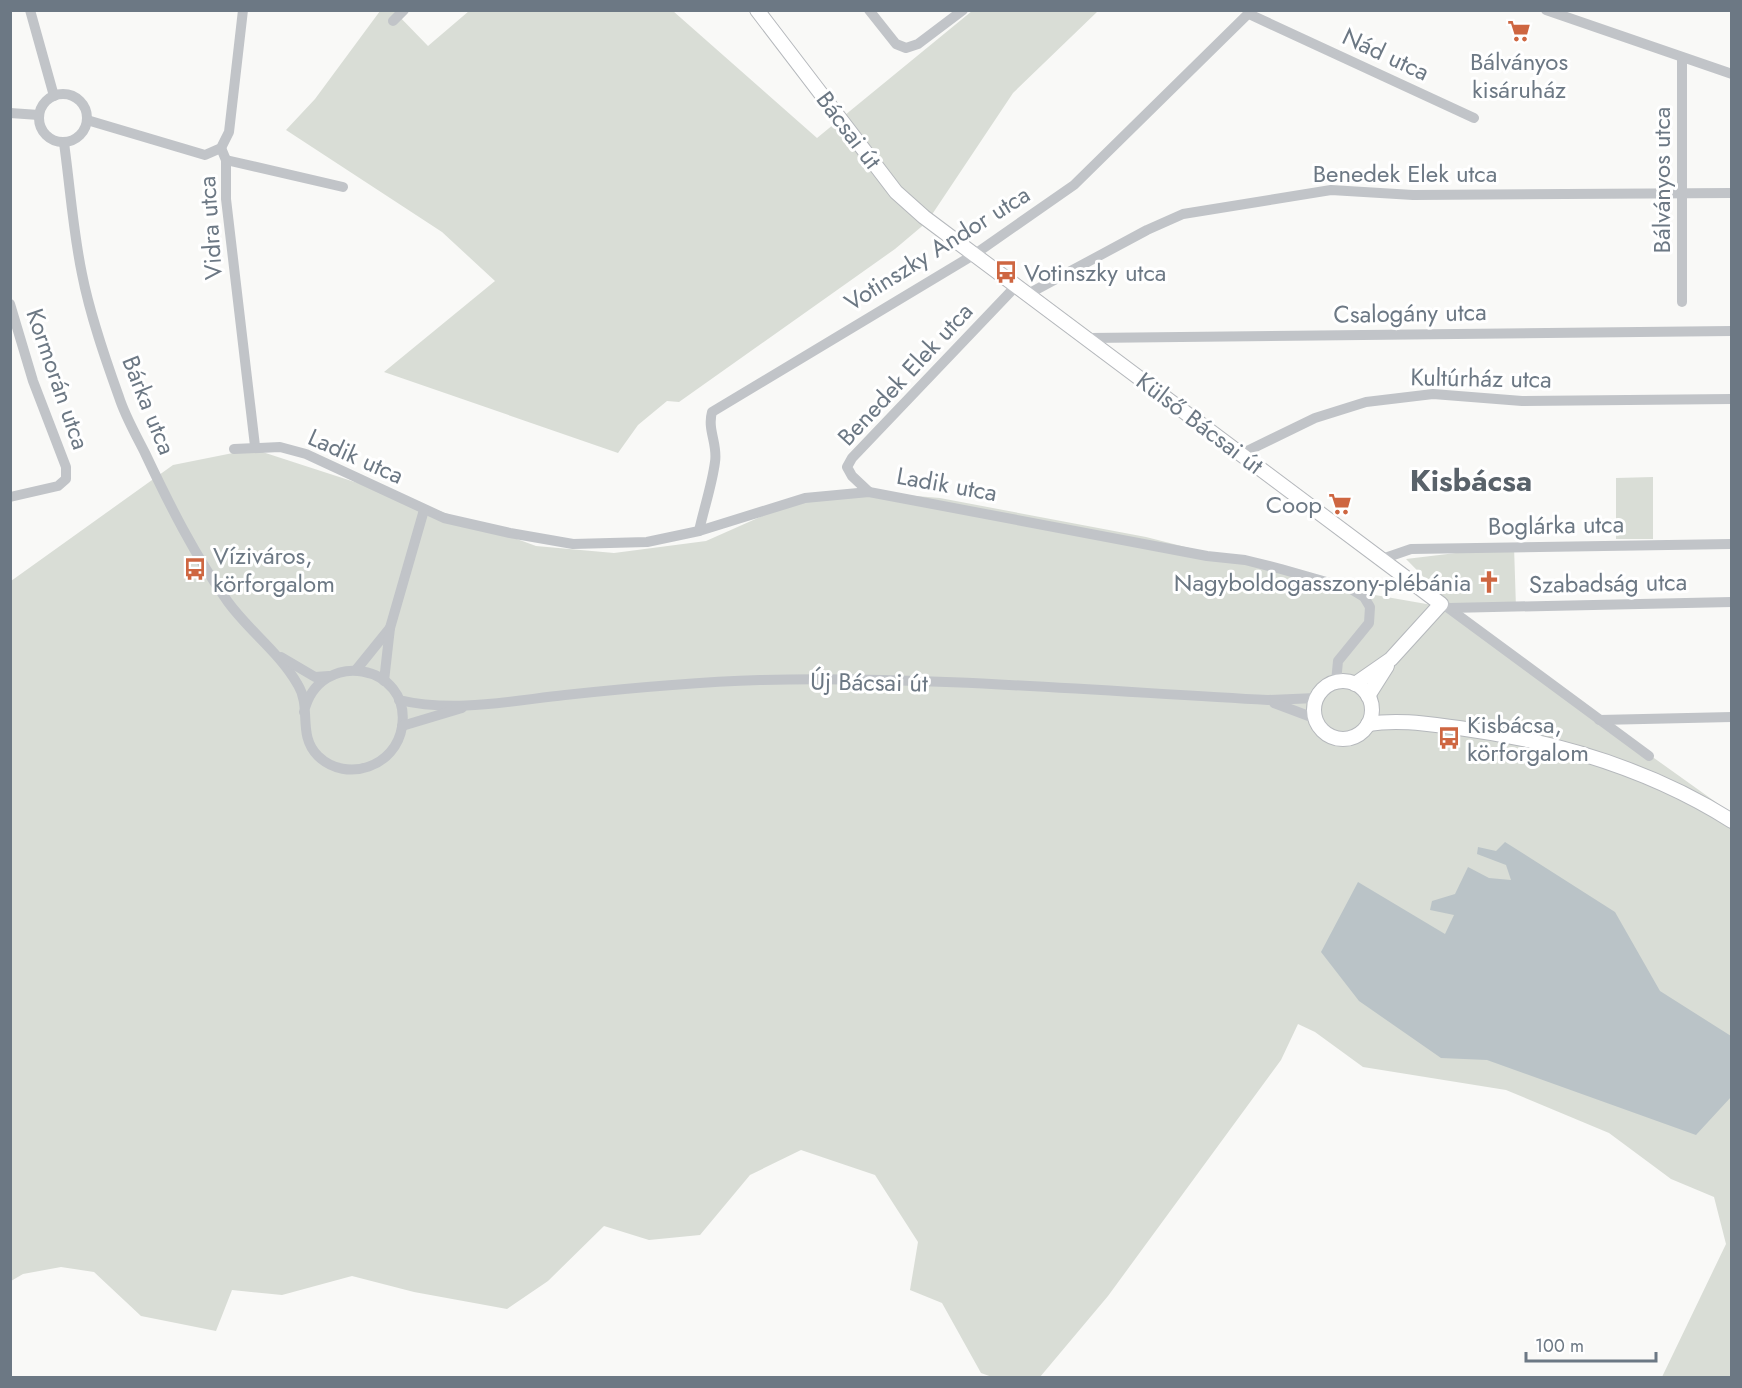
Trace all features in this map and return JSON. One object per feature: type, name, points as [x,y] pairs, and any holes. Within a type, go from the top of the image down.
[{"type":"main road","name":"Bácsai út","points":[[757,10],[896,192],[952,239]]},
{"type":"main road","name":"Külső Bácsai út","points":[[952,239],[1089,338],[1445,606]]},
{"type":"main road","points":[[1314,718],[1316,698],[1327,685],[1336,682],[1355,684],[1391,659],[1445,606]]},
{"type":"main road","points":[[1368,724],[1370,700],[1391,659]]},
{"type":"main road","name":"Új Bácsai út","points":[[1355,684],[1370,700],[1411,721]]},
{"type":"main road","name":"Új Bácsai út","points":[[1314,718],[1326,734],[1344,739],[1362,732],[1368,724],[1411,721],[1491,732],[1559,745],[1677,791],[1731,821]]},
{"type":"street","points":[[30,10],[54,96]]},
{"type":"street","name":"Vidra utca","points":[[243,10],[229,132],[220,148],[226,160],[226,199],[255,446]]},
{"type":"street","points":[[393,21],[404,10]]},
{"type":"street","points":[[869,10],[896,44],[906,48],[918,44],[963,10]]},
{"type":"street","points":[[1546,10],[1731,74]]},
{"type":"street","name":"Nád utca","points":[[1250,12],[1474,118]]},
{"type":"street","name":"Votinszky Andor utca","points":[[699,531],[715,462],[716,446],[709,424],[712,412],[975,254],[1074,185],[1250,12]]},
{"type":"street","name":"Bálványos utca","points":[[1682,58],[1682,302]]},
{"type":"street","points":[[62,94],[76,98],[85,109],[87,120],[78,137],[64,143],[49,139],[44,133],[39,115],[43,105],[54,96],[62,94]]},
{"type":"street","points":[[10,113],[39,115]]},
{"type":"street","points":[[87,120],[205,155],[220,148]]},
{"type":"street","name":"Bárka utca","points":[[64,143],[82,275],[119,399],[196,553],[229,603],[273,652]]},
{"type":"street","points":[[226,160],[343,187]]},
{"type":"street","name":"Benedek Elek utca","points":[[869,492],[852,476],[847,467],[852,458],[1023,290],[1183,214],[1331,190],[1413,195],[1731,193]]},
{"type":"street","name":"Kormorán utca","points":[[10,304],[33,381],[66,467],[66,479],[58,486],[10,497]]},
{"type":"street","name":"Csalogány utca","points":[[1089,338],[1731,331]]},
{"type":"street","name":"Kultúrház utca","points":[[1241,454],[1315,418],[1366,402],[1433,394],[1522,401],[1731,399]]},
{"type":"street","name":"Ladik utca","points":[[234,448],[280,447],[306,454],[444,518],[510,533],[573,543],[647,542],[699,531],[805,498],[869,492],[1207,556],[1245,560],[1358,592],[1368,601],[1371,618],[1366,628],[1338,661],[1336,682]]},
{"type":"street","name":"Ladik utca","points":[[384,681],[390,628],[424,510]]},
{"type":"street","name":"Boglárka utca","points":[[1382,559],[1410,549],[1731,544]]},
{"type":"street","name":"Szabadság utca","points":[[1445,606],[1731,602]]},
{"type":"street","name":"Külső Bácsai út","points":[[1445,606],[1649,756]]},
{"type":"street","name":"Ladik utca","points":[[356,670],[390,628]]},
{"type":"street","points":[[273,652],[315,677],[356,670],[371,673],[384,681],[399,700],[402,726],[398,742],[383,760],[362,769],[346,769],[324,761],[313,750],[306,736],[304,700],[298,684],[273,652]]},
{"type":"street","points":[[304,712],[311,692],[330,676]]},
{"type":"street","name":"Új Bácsai út","points":[[399,700],[415,704],[470,706],[661,686],[760,680],[871,680],[1268,700],[1316,698]]},
{"type":"street","name":"Új Bácsai út","points":[[1268,700],[1314,718]]},
{"type":"street","name":"Új Bácsai út","points":[[402,726],[470,706]]},
{"type":"street","points":[[1599,720],[1731,717]]},
{"type":"shaded area","points":[[380,11],[394,11],[428,46],[469,11],[673,11],[817,138],[972,11],[1098,11],[1013,93],[927,222],[895,249],[679,402],[667,401],[638,425],[618,453],[384,372],[495,281],[442,232],[286,130],[315,99]]},
{"type":"shaded area","points":[[253,449],[407,499],[536,546],[614,553],[706,541],[787,505],[868,492],[940,498],[1146,537],[1375,595],[1455,609],[1406,559],[1514,546],[1516,608],[1459,610],[1626,738],[1731,813],[1731,1377],[1662,1377],[1726,1244],[1714,1197],[1671,1179],[1609,1133],[1506,1090],[1363,1067],[1315,1032],[1298,1024],[1281,1060],[1108,1296],[1040,1377],[992,1377],[981,1373],[942,1303],[910,1290],[918,1242],[875,1175],[801,1150],[750,1175],[700,1235],[649,1240],[604,1226],[548,1281],[507,1309],[414,1292],[352,1276],[282,1295],[232,1290],[216,1331],[141,1316],[94,1272],[61,1267],[23,1274],[11,1281],[11,581],[173,465]]},
{"type":"shaded area","points":[[1653,477],[1653,539],[1616,539],[1616,478]]},
{"type":"shaded area","points":[[1505,842],[1615,912],[1660,991],[1731,1036],[1731,1097],[1696,1135],[1487,1060],[1441,1058],[1359,1001],[1321,952],[1358,882],[1445,934],[1454,915],[1430,910],[1432,901],[1455,894],[1468,867],[1489,878],[1511,880],[1506,865],[1477,854],[1478,847],[1496,851]]},
{"type":"place","name":"Bálványos kisáruház","points":[[1519,31]]},
{"type":"place","name":"Votinszky utca","points":[[1006,272]]},
{"type":"place","name":"Coop","points":[[1340,504]]},
{"type":"place","name":"Víziváros, körforgalom","points":[[195,569]]},
{"type":"place","name":"Nagyboldogasszony-plébánia","points":[[1489,582]]},
{"type":"place","name":"Kisbácsa, körforgalom","points":[[1449,738]]},
{"type":"district","name":"Kisbácsa","points":[[1471,480]]}]
